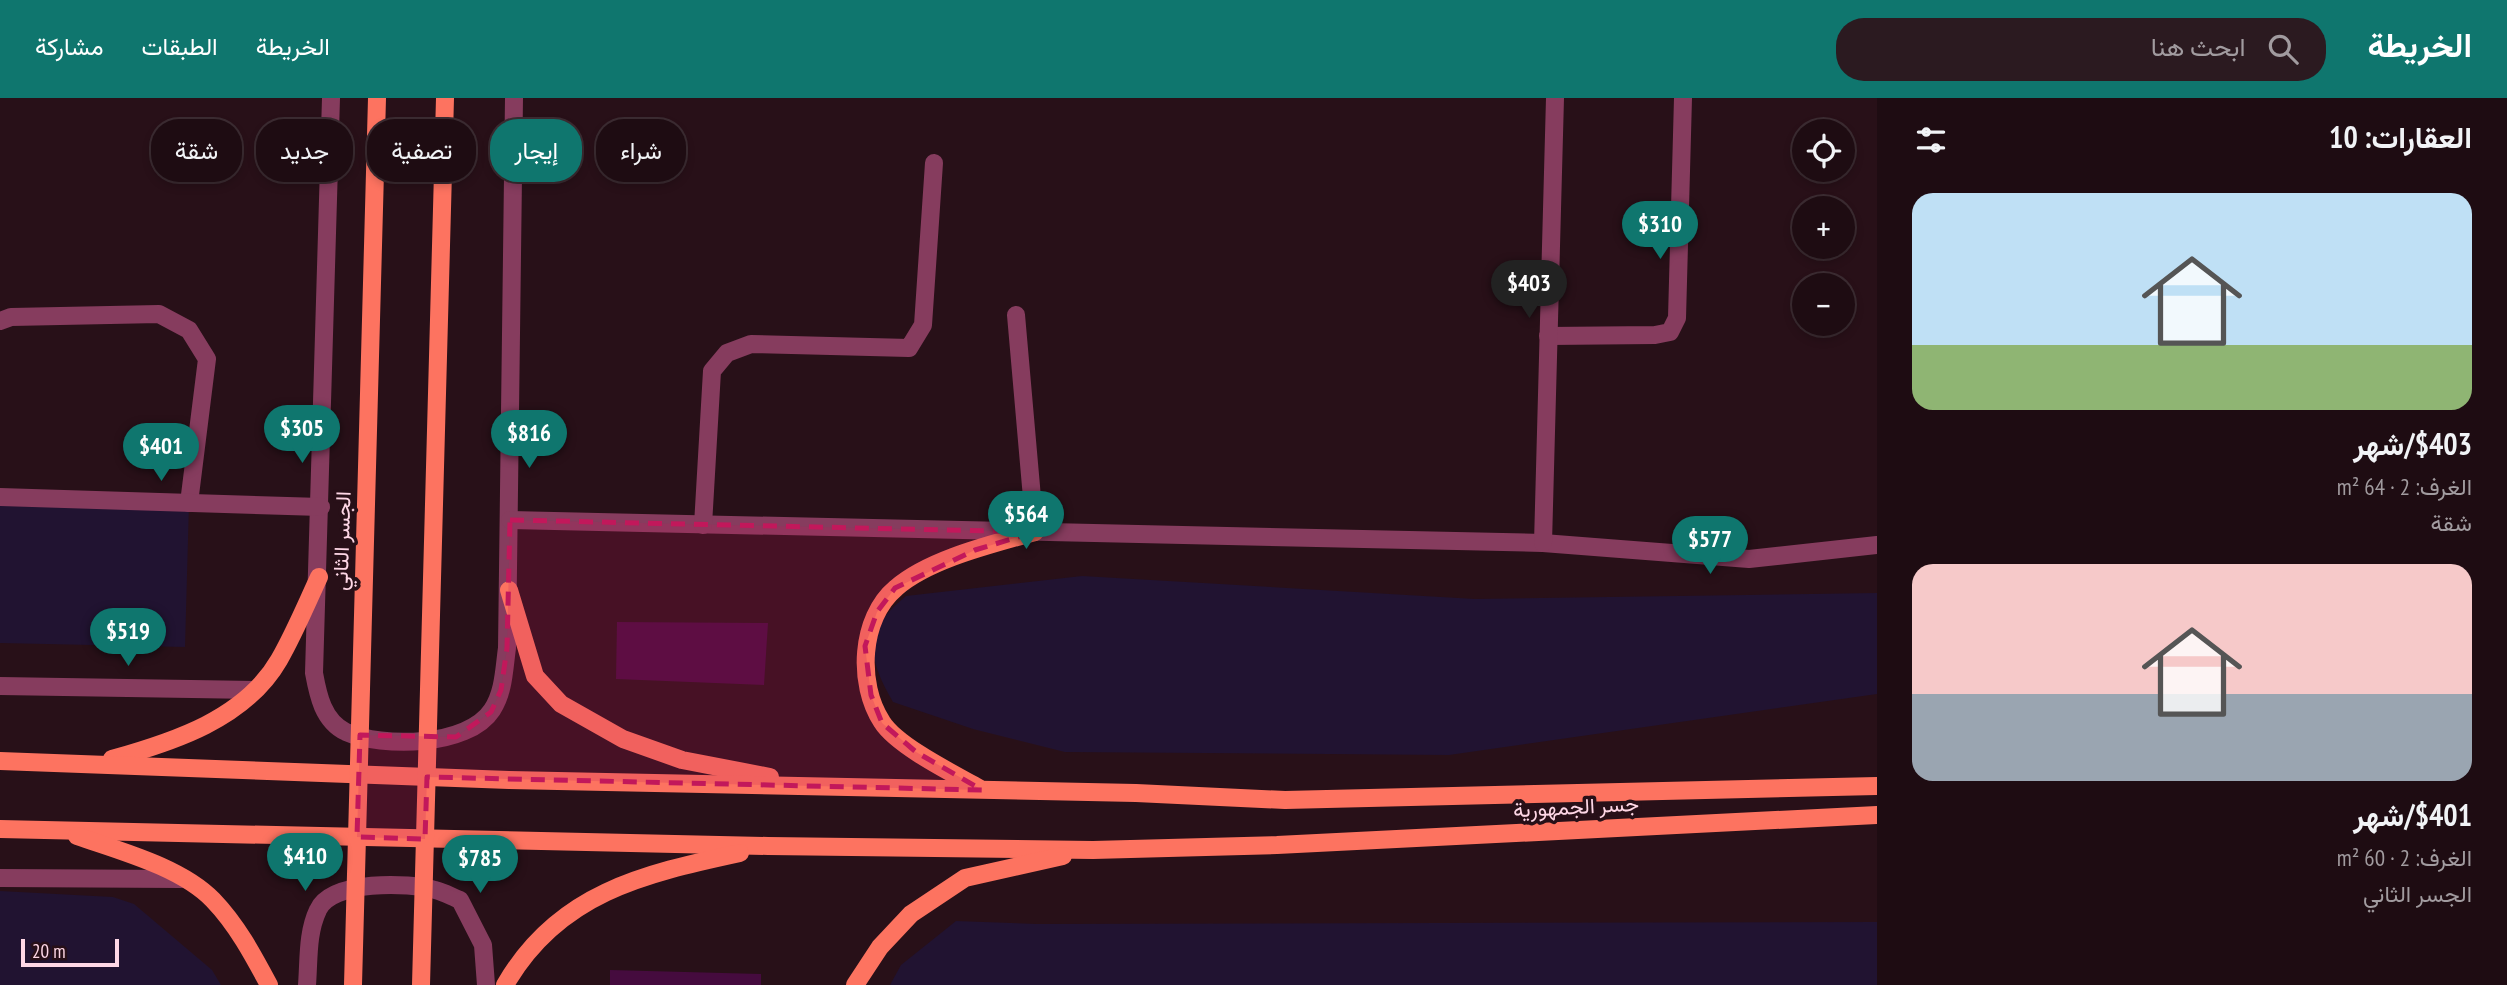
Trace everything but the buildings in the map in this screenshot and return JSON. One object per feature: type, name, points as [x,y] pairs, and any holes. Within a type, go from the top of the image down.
[{"type":"main road","name":"الجسر الثاني","points":[[353,985],[377,98]]},
{"type":"main road","points":[[421,985],[445,98]]},
{"type":"main road","points":[[982,790],[916,752],[882,723],[871,695],[865,646],[877,612],[895,588],[923,571],[975,550],[1035,532]]},
{"type":"main road","points":[[96,763],[172,742],[231,710],[255,690],[278,662],[319,578]]},
{"type":"main road","points":[[509,590],[535,676],[561,704],[623,738],[682,760],[815,786]]},
{"type":"main road","points":[[0,761],[509,780],[815,786]]},
{"type":"main road","name":"جسر الجمهورية","points":[[815,786],[1285,800],[1877,786]]},
{"type":"main road","name":"جسر الجمهورية","points":[[1093,849],[1277,845],[1877,815]]},
{"type":"main road","points":[[0,829],[768,846],[1093,849]]},
{"type":"main road","points":[[61,830],[155,863],[211,898],[248,946],[270,985]]},
{"type":"main road","points":[[505,985],[521,958],[559,918],[599,894],[702,861],[768,846]]},
{"type":"main road","points":[[855,985],[880,947],[911,914],[965,878],[1093,849]]},
{"type":"street","points":[[331,98],[319,578],[314,673],[320,706],[344,732],[379,739],[456,737],[491,712],[501,690],[507,648],[509,590],[514,98]]},
{"type":"street","points":[[1543,543],[1555,98]]},
{"type":"street","points":[[1548,336],[1655,335],[1670,331],[1677,318],[1683,98]]},
{"type":"street","points":[[703,525],[712,371],[727,353],[751,344],[909,348],[923,325],[928,288],[934,163]]},
{"type":"street","points":[[0,321],[11,317],[159,314],[189,330],[207,359],[189,503]]},
{"type":"street","points":[[1016,315],[1035,532]]},
{"type":"street","points":[[0,497],[321,507]]},
{"type":"street","points":[[510,520],[1543,543],[1749,559],[1877,545]]},
{"type":"street","points":[[0,686],[255,690]]},
{"type":"street","points":[[0,878],[181,879]]},
{"type":"street","points":[[307,985],[311,932],[319,907],[337,892],[357,887],[393,886],[434,889],[460,900],[483,945],[486,985]]},
{"type":"highlighted area","points":[[510,520],[1035,532],[975,550],[895,588],[877,612],[865,646],[871,695],[882,723],[916,752],[982,790],[427,777],[425,839],[357,837],[360,735],[456,737],[491,712],[501,690],[507,648]]},
{"type":"shaded area","points":[[0,502],[189,503],[185,647],[0,643]]},
{"type":"shaded area","points":[[1082,576],[1475,599],[1877,593],[1877,694],[1449,755],[1065,752],[973,729],[893,702],[878,671],[874,645],[882,621],[906,596]]},
{"type":"shaded area","points":[[617,622],[768,623],[764,685],[616,679]]},
{"type":"shaded area","points":[[0,891],[113,897],[134,904],[212,970],[221,985],[0,985]]},
{"type":"shaded area","points":[[956,921],[1037,924],[1877,922],[1877,985],[890,985],[901,965]]},
{"type":"shaded area","points":[[610,970],[761,974],[761,985],[610,985]]}]
